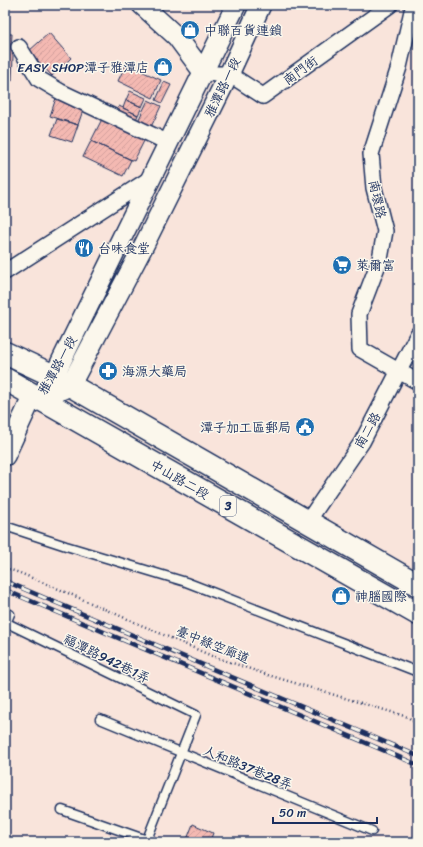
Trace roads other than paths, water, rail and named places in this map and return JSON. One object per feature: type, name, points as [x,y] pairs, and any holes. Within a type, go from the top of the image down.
[{"type":"main road","name":"中山路二段","points":[[5,353],[62,381],[418,585]]},
{"type":"main road","name":"中山路二段","points":[[5,379],[418,614]]},
{"type":"street","points":[[142,5],[177,37],[203,72]]},
{"type":"street","name":"雅潭路一段","points":[[62,381],[152,178],[236,5]]},
{"type":"street","name":"雅潭路一段","points":[[5,456],[28,404],[38,399],[62,381],[140,252],[229,74],[261,5]]},
{"type":"street","name":"南門街","points":[[203,72],[229,74],[263,96],[390,5]]},
{"type":"street","name":"南環路","points":[[400,371],[360,349],[359,314],[380,258],[385,231],[374,188],[371,154],[399,67],[412,11],[418,8]]},
{"type":"street","points":[[19,47],[40,79],[61,92],[169,143]]},
{"type":"street","points":[[5,272],[152,178]]},
{"type":"street","name":"南二路","points":[[308,521],[362,442],[418,334]]},
{"type":"street","points":[[400,371],[418,382]]},
{"type":"lane","points":[[5,526],[186,582],[418,672]]},
{"type":"lane","points":[[5,612],[10,614],[6,625]]},
{"type":"lane","name":"福潭路942巷1弄","points":[[6,625],[196,715],[182,753]]},
{"type":"lane","name":"人和路37巷28弄","points":[[100,719],[372,831]]},
{"type":"lane","points":[[62,810],[147,841],[182,753]]},
{"type":"railway","points":[[5,581],[418,756]]},
{"type":"railway","points":[[5,590],[418,765]]},
{"type":"place","name":"中聯百貨連鎖","points":[[190,30]]},
{"type":"place","name":"EASY SHOP潭子雅潭店","points":[[163,67]]},
{"type":"place","name":"台味食堂","points":[[84,248]]},
{"type":"place","name":"萊爾富","points":[[342,265]]},
{"type":"place","name":"海源大藥局","points":[[108,371]]},
{"type":"place","name":"潭子加工區郵局","points":[[305,427]]},
{"type":"place","name":"神腦國際","points":[[341,596]]}]
